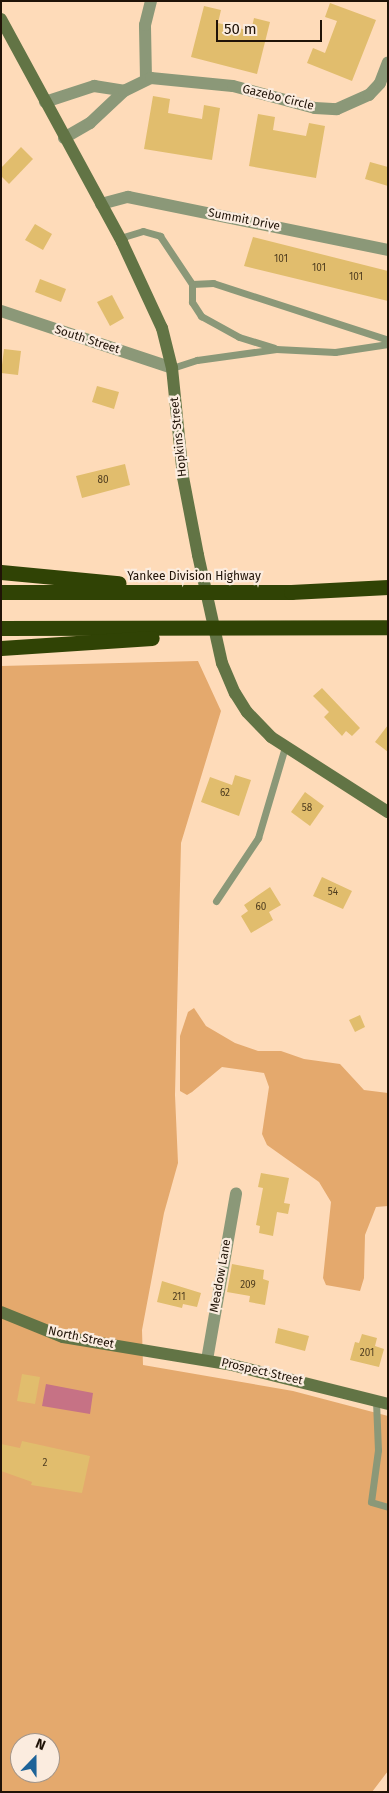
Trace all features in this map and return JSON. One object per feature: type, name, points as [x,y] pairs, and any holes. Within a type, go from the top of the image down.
[{"type":"highway","points":[[1,572],[46,579],[264,592]]},
{"type":"highway","name":"Yankee Division Highway","points":[[1,592],[264,592],[388,587]]},
{"type":"highway","points":[[1,628],[282,629],[388,626]]},
{"type":"highway","points":[[1,648],[282,629]]},
{"type":"main road","name":"Hopkins Street","points":[[1,19],[120,238],[154,308],[172,368],[183,477],[222,663],[247,712],[285,748],[388,812]]},
{"type":"main road","name":"North Street","points":[[1,1312],[63,1337],[135,1348]]},
{"type":"main road","name":"Prospect Street","points":[[135,1348],[207,1360],[382,1402]]},
{"type":"street","points":[[146,79],[145,26],[151,1]]},
{"type":"street","name":"Gazebo Circle","points":[[64,138],[90,123],[124,91],[146,79],[164,78],[233,86],[315,108],[337,109],[369,95],[380,83],[388,62]]},
{"type":"street","points":[[45,102],[94,86],[124,91]]},
{"type":"street","name":"Summit Drive","points":[[100,204],[128,198],[388,250]]},
{"type":"street","name":"South Street","points":[[1,311],[172,368]]},
{"type":"street","name":"Meadow Lane","points":[[207,1360],[236,1193]]},
{"type":"lane","points":[[120,238],[143,232],[160,236],[192,284],[192,302],[201,316],[239,337],[276,349]]},
{"type":"lane","points":[[192,284],[213,283],[388,342]]},
{"type":"lane","points":[[172,368],[197,360],[276,349],[335,352],[388,342]]},
{"type":"lane","points":[[216,900],[258,838],[285,748]]},
{"type":"lane","points":[[382,1402],[371,1502],[388,1506]]},
{"type":"shaded area","points":[[198,661],[221,711],[181,843],[175,1095],[178,1163],[164,1213],[142,1330],[143,1365],[293,1391],[388,1416],[388,1771],[372,1792],[1,1792],[1,666]]},
{"type":"shaded area","points":[[194,1008],[206,1026],[235,1043],[258,1051],[281,1051],[304,1059],[340,1064],[364,1090],[388,1093],[388,1206],[376,1207],[365,1235],[364,1278],[360,1291],[326,1285],[323,1278],[331,1202],[319,1182],[267,1145],[262,1134],[269,1087],[264,1073],[222,1067],[187,1095],[180,1091],[180,1036],[188,1012]]},
{"type":"shaded area","points":[[46,1384],[93,1393],[90,1414],[42,1406]]},
{"type":"building","points":[[330,3],[376,20],[352,81],[307,63],[313,48],[325,53],[337,21],[325,17]]},
{"type":"building","points":[[204,6],[221,10],[218,23],[251,31],[254,18],[270,22],[257,74],[191,57]]},
{"type":"building","points":[[153,96],[170,99],[168,113],[202,119],[204,105],[220,108],[212,160],[144,149]]},
{"type":"building","points":[[258,114],[275,117],[273,130],[306,136],[309,123],[325,126],[316,178],[249,166]]},
{"type":"building","points":[[21,147],[33,159],[9,184],[1,176],[1,168]]},
{"type":"building","points":[[370,162],[388,167],[388,186],[365,179]]},
{"type":"building","points":[[35,224],[52,234],[43,250],[25,240]]},
{"type":"building","points":[[253,237],[388,271],[388,301],[244,266]]},
{"type":"building","points":[[40,279],[66,289],[61,302],[35,292]]},
{"type":"building","points":[[112,295],[124,318],[110,326],[97,302]]},
{"type":"building","points":[[4,349],[21,351],[18,375],[1,373]]},
{"type":"building","points":[[97,386],[119,392],[114,409],[92,402]]},
{"type":"building","points":[[125,464],[130,485],[82,498],[76,476]]},
{"type":"building","points":[[322,688],[360,728],[352,736],[346,731],[342,736],[324,717],[329,712],[313,696]]},
{"type":"building","points":[[388,725],[388,752],[375,742]]},
{"type":"building","points":[[235,775],[251,780],[239,816],[201,802],[210,777],[232,785]]},
{"type":"building","points":[[305,792],[324,806],[310,826],[291,812]]},
{"type":"building","points":[[322,877],[352,891],[343,909],[313,896]]},
{"type":"building","points":[[270,887],[281,905],[269,912],[273,920],[251,933],[241,916],[248,911],[244,905]]},
{"type":"building","points":[[360,1015],[365,1027],[355,1032],[349,1020]]},
{"type":"building","points":[[261,1173],[289,1178],[284,1203],[290,1204],[288,1214],[277,1212],[273,1236],[259,1233],[260,1226],[256,1225],[263,1188],[258,1187]]},
{"type":"building","points":[[232,1264],[264,1270],[263,1279],[269,1281],[265,1305],[249,1302],[250,1296],[227,1292]]},
{"type":"building","points":[[162,1281],[201,1293],[197,1307],[183,1304],[182,1308],[157,1302]]},
{"type":"building","points":[[278,1328],[309,1336],[305,1351],[275,1343]]},
{"type":"building","points":[[362,1334],[377,1338],[375,1346],[384,1349],[379,1367],[350,1360],[355,1342],[359,1343]]},
{"type":"building","points":[[22,1374],[40,1377],[35,1404],[17,1401]]},
{"type":"building","points":[[22,1441],[90,1456],[82,1493],[31,1485],[32,1482],[1,1471],[1,1444],[20,1448]]}]
